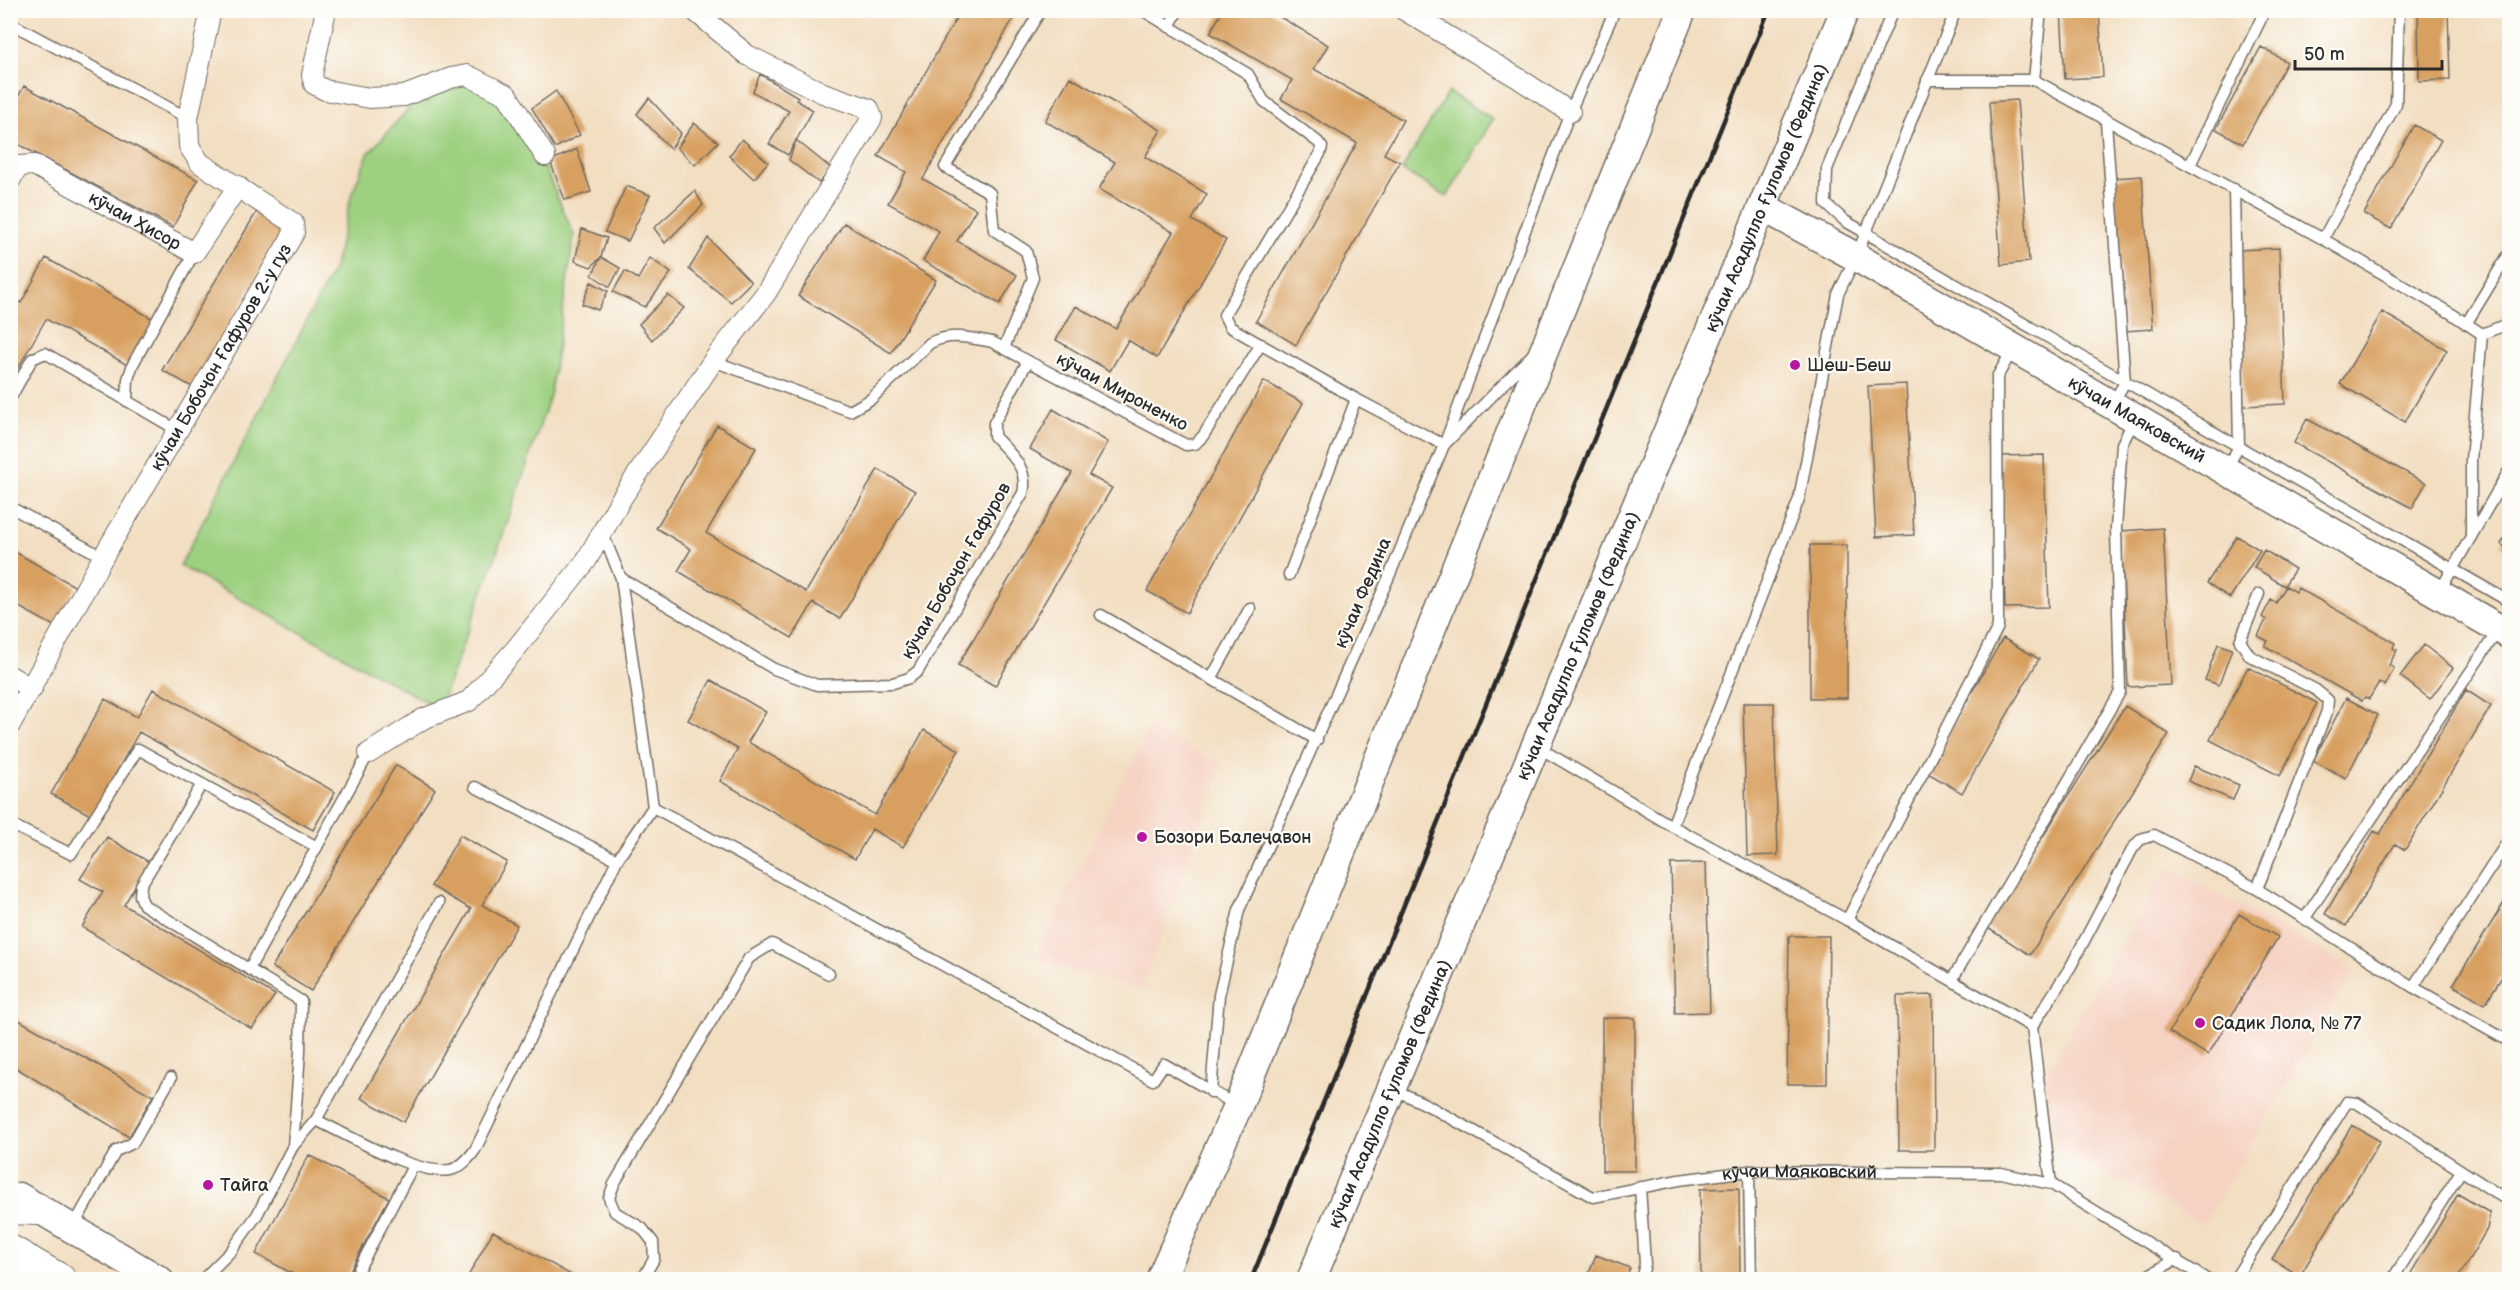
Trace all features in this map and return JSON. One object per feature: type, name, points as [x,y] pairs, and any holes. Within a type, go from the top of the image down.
[{"type":"main road","points":[[10,1251],[60,1280]]},
{"type":"street","name":"кӯчаи Бобоҷон Ғафуров 2-у гуз","points":[[10,725],[32,689],[103,557],[294,233],[293,224],[200,163],[189,146],[188,118],[210,10]]},
{"type":"street","points":[[326,10],[312,75],[314,84],[325,90],[370,98],[404,96],[451,78],[467,75],[507,95],[545,156]]},
{"type":"street","points":[[369,753],[423,719],[469,701],[514,651],[586,561],[621,499],[713,361],[766,292],[872,118],[868,110],[823,93],[747,55],[694,10]]},
{"type":"street","points":[[1404,10],[1570,112]]},
{"type":"street","points":[[1160,1280],[1238,1106],[1682,10]]},
{"type":"street","name":"кӯчаи Асадулло Ғуломов (Федина)","points":[[1311,1280],[1845,10]]},
{"type":"street","name":"кӯчаи Ҳисор","points":[[10,180],[19,166],[34,165],[194,253],[238,186]]},
{"type":"street","name":"кӯчаи Маяковский","points":[[1763,207],[1856,257],[2013,349],[2124,402],[2232,459],[2438,594],[2504,632]]},
{"type":"street","points":[[10,676],[32,689]]},
{"type":"street","points":[[10,1192],[24,1209],[73,1227],[159,1280]]},
{"type":"lane","points":[[1004,348],[1033,278],[1026,252],[994,230],[990,193],[945,167],[1041,10]]},
{"type":"lane","points":[[1142,10],[1248,74],[1264,101],[1322,147],[1224,315],[1225,322],[1230,327],[1356,399],[1444,445],[1549,338]]},
{"type":"lane","points":[[1169,27],[1178,10]]},
{"type":"lane","name":"кӯчаи Федина","points":[[1211,1092],[1219,995],[1239,910],[1317,740],[1444,445],[1570,112],[1615,10]]},
{"type":"lane","points":[[1893,10],[1827,169],[1827,204],[1845,221],[1865,230],[2124,402],[2232,459],[2453,569],[2510,602]]},
{"type":"lane","points":[[1672,826],[1798,499],[1838,294],[1856,257],[1956,10]]},
{"type":"lane","points":[[2034,80],[2041,10]]},
{"type":"lane","points":[[2190,165],[2261,14],[2249,10]]},
{"type":"lane","points":[[2323,239],[2396,104],[2398,10]]},
{"type":"lane","points":[[10,23],[188,118]]},
{"type":"lane","points":[[1927,80],[2034,80],[2106,122],[2190,165],[2323,239],[2481,334]]},
{"type":"lane","points":[[1952,980],[2120,693],[2116,528],[2124,402],[2106,122]]},
{"type":"lane","points":[[2232,459],[2234,189]]},
{"type":"lane","points":[[2466,324],[2510,252]]},
{"type":"lane","points":[[128,401],[128,379],[133,364],[194,253]]},
{"type":"lane","points":[[2481,334],[2510,323]]},
{"type":"lane","points":[[2471,536],[2470,459],[2481,334]]},
{"type":"lane","name":"кӯчаи Мироненко","points":[[713,361],[850,411],[871,399],[930,343],[942,337],[958,335],[992,342],[1186,445],[1195,444],[1203,436],[1261,344]]},
{"type":"lane","points":[[1847,920],[1998,627],[1997,377],[2013,349]]},
{"type":"lane","points":[[10,399],[32,359],[45,353],[177,430]]},
{"type":"lane","name":"кӯчаи Бобоҷон Ғафуров","points":[[621,578],[774,669],[817,685],[893,683],[909,678],[918,671],[1023,493],[1026,480],[1021,465],[994,436],[994,423],[1028,361]]},
{"type":"lane","points":[[1289,576],[1356,399]]},
{"type":"lane","points":[[2438,594],[2510,469]]},
{"type":"lane","points":[[10,507],[103,557]]},
{"type":"lane","points":[[316,1120],[412,1166],[450,1170],[466,1162],[475,1150],[617,860],[653,807],[621,578],[602,532]]},
{"type":"lane","points":[[2257,889],[2327,711],[2328,700],[2316,690],[2250,656],[2243,648],[2240,641],[2259,594]]},
{"type":"lane","points":[[1212,679],[1250,608]]},
{"type":"lane","points":[[1101,615],[1317,740]]},
{"type":"lane","points":[[2305,918],[2504,632]]},
{"type":"lane","points":[[1536,746],[1672,826],[1847,920],[2032,1027]]},
{"type":"lane","points":[[10,824],[71,854],[138,749],[317,847]]},
{"type":"lane","points":[[249,969],[369,753]]},
{"type":"lane","points":[[202,784],[141,885],[140,896],[144,905],[301,1001],[300,1052],[293,1146]]},
{"type":"lane","points":[[475,787],[617,860]]},
{"type":"lane","points":[[653,807],[1153,1080],[1164,1064],[1238,1106]]},
{"type":"lane","points":[[2051,1184],[2032,1027],[2071,966],[2133,848],[2141,839],[2154,835],[2257,889],[2413,987],[2510,1042]]},
{"type":"lane","points":[[2413,987],[2510,837]]},
{"type":"lane","points":[[202,1280],[231,1251],[257,1215],[293,1146],[316,1120],[439,903]]},
{"type":"lane","points":[[642,1280],[654,1259],[652,1242],[642,1228],[615,1212],[609,1198],[614,1184],[749,958],[771,944],[830,974]]},
{"type":"lane","points":[[73,1227],[116,1151],[134,1143],[171,1078]]},
{"type":"lane","name":"кӯчаи Маяковский","points":[[1392,1089],[1425,1104],[1593,1197],[1640,1187],[1749,1171],[2001,1173],[2051,1184],[2208,1280]]},
{"type":"lane","points":[[2234,1280],[2347,1102],[2357,1103],[2510,1202]]},
{"type":"lane","points":[[353,1280],[412,1166]]},
{"type":"lane","points":[[1749,1171],[1751,1280]]},
{"type":"lane","points":[[2392,1280],[2461,1171]]},
{"type":"lane","points":[[1640,1187],[1646,1264],[1641,1280]]},
{"type":"lane","points":[[2140,1280],[2177,1259]]},
{"type":"shaded area","points":[[1149,727],[1222,764],[1142,990],[1034,959]]},
{"type":"shaded area","name":"Садик Лола, № 77","points":[[2168,866],[2355,970],[2204,1224],[2053,1145],[2044,1077]]},
{"type":"green space","points":[[473,82],[521,113],[574,235],[550,396],[495,558],[439,709],[180,566],[334,268],[352,193],[368,154],[420,96]]},
{"type":"green space","points":[[1448,92],[1493,119],[1447,197],[1402,170]]},
{"type":"building","points":[[961,10],[1018,10],[923,179],[976,209],[957,241],[1017,275],[1000,304],[923,261],[939,231],[888,203],[906,172],[878,156]]},
{"type":"building","points":[[1223,10],[1268,10],[1328,45],[1314,69],[1403,120],[1384,154],[1400,162],[1296,345],[1256,321],[1357,143],[1281,99],[1292,80],[1210,33]]},
{"type":"building","points":[[2061,10],[2099,10],[2103,77],[2065,79]]},
{"type":"building","points":[[2418,10],[2448,10],[2450,80],[2419,81]]},
{"type":"building","points":[[2261,47],[2287,62],[2243,144],[2216,129]]},
{"type":"building","points":[[760,74],[798,97],[796,100],[813,110],[788,155],[769,144],[789,111],[753,92]]},
{"type":"building","points":[[1070,77],[1161,130],[1145,157],[1207,194],[1192,220],[1226,240],[1157,358],[1128,340],[1110,371],[1056,340],[1076,306],[1116,329],[1173,232],[1099,189],[1115,162],[1045,121]]},
{"type":"building","points":[[24,86],[198,180],[173,227],[10,140],[10,112]]},
{"type":"building","points":[[556,91],[580,135],[555,148],[532,108]]},
{"type":"building","points":[[649,98],[681,133],[671,149],[637,114]]},
{"type":"building","points":[[2017,100],[2029,262],[2001,265],[1989,102]]},
{"type":"building","points":[[694,123],[718,142],[695,165],[677,148]]},
{"type":"building","points":[[2414,125],[2441,140],[2391,229],[2364,214]]},
{"type":"building","points":[[742,139],[768,162],[754,179],[729,156]]},
{"type":"building","points":[[796,140],[832,169],[819,183],[789,160]]},
{"type":"building","points":[[577,149],[591,192],[565,200],[550,161]]},
{"type":"building","points":[[2142,176],[2153,329],[2125,331],[2114,178]]},
{"type":"building","points":[[626,186],[650,195],[628,241],[605,232]]},
{"type":"building","points":[[695,191],[703,205],[665,243],[654,228]]},
{"type":"building","points":[[259,208],[288,225],[192,387],[162,370]]},
{"type":"building","points":[[844,223],[936,280],[891,353],[798,296]]},
{"type":"building","points":[[582,229],[607,238],[601,257],[591,267],[575,261]]},
{"type":"building","points":[[708,238],[751,282],[731,302],[689,269]]},
{"type":"building","points":[[2279,248],[2285,404],[2243,406],[2237,250]]},
{"type":"building","points":[[601,257],[620,268],[610,287],[592,275]]},
{"type":"building","points":[[46,258],[155,320],[129,366],[46,319],[10,382],[10,297],[21,303]]},
{"type":"building","points":[[650,258],[671,273],[645,307],[613,292],[625,271],[638,279]]},
{"type":"building","points":[[591,282],[608,291],[598,310],[582,304]]},
{"type":"building","points":[[668,295],[684,308],[652,340],[639,324]]},
{"type":"building","points":[[2382,312],[2447,350],[2405,422],[2340,384]]},
{"type":"building","points":[[1264,381],[1303,403],[1187,613],[1147,591]]},
{"type":"building","points":[[1906,384],[1914,535],[1876,537],[1868,386]]},
{"type":"building","points":[[1053,409],[1108,442],[1089,475],[1112,488],[995,686],[958,665],[1072,473],[1030,449]]},
{"type":"building","points":[[2307,419],[2426,483],[2412,508],[2294,443]]},
{"type":"building","points":[[717,425],[756,448],[706,533],[806,592],[878,469],[915,491],[840,619],[813,603],[792,638],[678,571],[691,549],[656,528]]},
{"type":"building","points":[[2044,455],[2049,607],[2005,608],[2001,456]]},
{"type":"building","points":[[2163,528],[2171,685],[2128,687],[2121,531]]},
{"type":"building","points":[[2510,529],[2510,551],[2501,544]]},
{"type":"building","points":[[2237,536],[2260,550],[2230,598],[2207,583]]},
{"type":"building","points":[[1810,545],[1847,545],[1847,698],[1810,698]]},
{"type":"building","points":[[10,549],[76,587],[54,626],[10,602]]},
{"type":"building","points":[[2264,550],[2295,569],[2284,586],[2254,567]]},
{"type":"building","points":[[2286,586],[2296,592],[2298,588],[2395,643],[2393,648],[2397,650],[2389,665],[2394,668],[2385,686],[2379,682],[2369,699],[2365,697],[2362,701],[2265,646],[2268,641],[2258,636],[2266,620],[2262,617],[2271,600],[2276,603]]},
{"type":"building","points":[[2003,638],[2039,659],[1962,793],[1926,772]]},
{"type":"building","points":[[2218,644],[2232,649],[2219,685],[2205,680]]},
{"type":"building","points":[[2424,645],[2453,668],[2430,699],[2400,676]]},
{"type":"building","points":[[2248,667],[2317,703],[2280,776],[2210,740]]},
{"type":"building","points":[[711,680],[766,712],[748,742],[875,815],[924,730],[959,750],[903,847],[872,829],[855,859],[720,781],[738,749],[688,720]]},
{"type":"building","points":[[153,689],[335,792],[313,830],[139,732],[92,816],[51,794],[105,699],[137,717]]},
{"type":"building","points":[[2466,690],[2491,706],[2405,850],[2395,844],[2346,926],[2325,914],[2374,831],[2380,834]]},
{"type":"building","points":[[2346,698],[2378,715],[2346,778],[2313,761]]},
{"type":"building","points":[[1743,703],[1774,703],[1778,855],[1747,856]]},
{"type":"building","points":[[2125,706],[2169,734],[2030,955],[1986,927]]},
{"type":"building","points":[[396,765],[435,789],[311,991],[272,967]]},
{"type":"building","points":[[2194,766],[2239,785],[2233,800],[2188,781]]},
{"type":"building","points":[[460,835],[507,862],[482,905],[517,925],[404,1122],[361,1098],[471,909],[431,886]]},
{"type":"building","points":[[107,837],[149,862],[124,905],[275,995],[252,1029],[82,927],[103,892],[80,879]]},
{"type":"building","points":[[1706,863],[1710,1012],[1675,1013],[1671,864]]},
{"type":"building","points":[[2510,893],[2510,964],[2485,1004],[2453,985]]},
{"type":"building","points":[[2239,914],[2278,937],[2208,1055],[2169,1032]]},
{"type":"building","points":[[1789,936],[1829,936],[1827,1084],[1787,1084]]},
{"type":"building","points":[[1933,995],[1934,1150],[1899,1150],[1897,996]]},
{"type":"building","points":[[10,1015],[153,1096],[129,1137],[10,1064]]},
{"type":"building","points":[[1602,1018],[1635,1018],[1635,1171],[1602,1171]]},
{"type":"building","points":[[2352,1125],[2380,1141],[2300,1276],[2272,1259]]},
{"type":"building","points":[[309,1155],[389,1198],[345,1280],[304,1280],[256,1254]]},
{"type":"building","points":[[1739,1188],[1740,1280],[1701,1280],[1700,1189]]},
{"type":"building","points":[[2458,1194],[2490,1213],[2487,1229],[2457,1280],[2407,1280]]},
{"type":"building","points":[[493,1231],[580,1280],[466,1280]]},
{"type":"building","points":[[1596,1255],[1630,1268],[1625,1280],[1586,1280]]},
{"type":"railway","points":[[1251,1280],[1769,10]]},
{"type":"place","name":"Шеш-Беш","points":[[1795,365]]},
{"type":"place","name":"Бозори Балеҷавон","points":[[1142,837]]},
{"type":"place","name":"Садик Лола, № 77","points":[[2200,1023]]},
{"type":"place","name":"Тайга","points":[[208,1185]]}]
